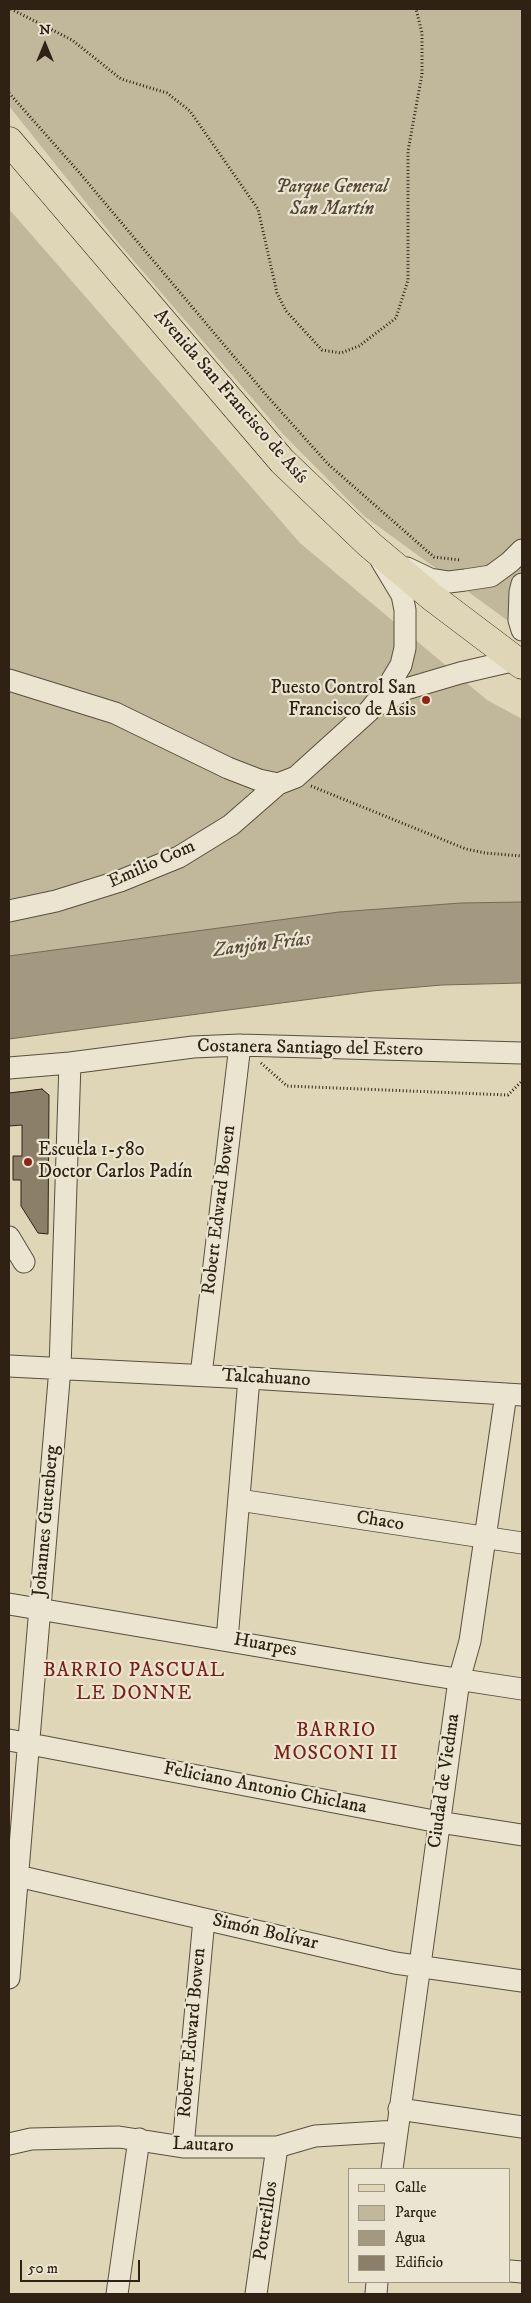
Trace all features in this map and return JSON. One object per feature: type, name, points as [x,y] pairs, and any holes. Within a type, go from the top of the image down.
[{"type":"main road","name":"Avenida San Francisco de Asís","points":[[9,141],[282,461],[370,545],[432,597],[519,662]]},
{"type":"street","points":[[370,545],[413,572],[430,579],[449,582],[491,576],[522,550]]},
{"type":"street","points":[[369,710],[386,690],[401,665],[405,648],[406,630],[402,595],[370,545]]},
{"type":"street","points":[[522,584],[519,620],[522,630]]},
{"type":"street","points":[[369,710],[406,689],[460,672],[519,662]]},
{"type":"street","points":[[9,680],[115,713],[228,768],[259,780],[285,781]]},
{"type":"street","name":"Emilio Com","points":[[9,911],[56,902],[120,881],[179,857],[231,825],[369,710]]},
{"type":"street","name":"Costanera Santiago del Estero","points":[[9,1068],[70,1063],[186,1048],[240,1045],[522,1053]]},
{"type":"street","name":"Robert Edward Bowen","points":[[201,1375],[240,1045]]},
{"type":"street","name":"Johannes Gutenberg","points":[[9,1978],[19,1742],[40,1608],[60,1368],[70,1063]]},
{"type":"street","points":[[9,1237],[24,1262]]},
{"type":"street","name":"Talcahuano","points":[[9,1366],[201,1375],[514,1395]]},
{"type":"street","points":[[227,1640],[250,1378]]},
{"type":"street","name":"Ciudad de Viedma","points":[[392,2168],[459,1680],[470,1641],[486,1538],[514,1395]]},
{"type":"street","name":"Chaco","points":[[239,1500],[522,1543]]},
{"type":"street","name":"Huarpes","points":[[9,1604],[522,1689]]},
{"type":"street","name":"Feliciano Antonio Chiclana","points":[[19,1742],[439,1822],[522,1835]]},
{"type":"street","name":"Simón Bolívar","points":[[13,1875],[419,1968],[522,1982]]},
{"type":"street","name":"Robert Edward Bowen","points":[[183,2147],[204,1919]]},
{"type":"street","points":[[399,2109],[522,2126]]},
{"type":"street","name":"Lautaro","points":[[9,2144],[31,2139],[119,2137],[183,2147],[278,2147],[315,2136],[397,2131]]},
{"type":"street","points":[[117,2294],[139,2139]]},
{"type":"street","name":"Potrerillos","points":[[256,2294],[278,2147]]},
{"type":"path","points":[[11,9],[72,40],[121,79],[167,93],[190,111],[258,209],[278,293],[286,311],[322,350],[341,354],[359,346],[396,318],[408,280],[408,151],[422,74],[422,33],[416,9]]},
{"type":"path","points":[[9,93],[78,171],[267,396],[328,464],[434,557],[464,561]]},
{"type":"path","points":[[285,781],[466,849],[485,853],[522,856]]},
{"type":"path","points":[[240,1045],[287,1086],[508,1095],[522,1082]]},
{"type":"green space","name":"Parque General San Martín","points":[[9,9],[522,9],[522,631],[364,516],[282,433],[115,239],[9,106]]},
{"type":"green space","points":[[9,209],[300,543],[487,700],[522,719],[522,902],[461,903],[339,912],[9,956]]},
{"type":"water","name":"Zanjón Frías","points":[[522,902],[522,983],[442,985],[372,991],[9,1039],[9,956],[339,912],[461,903]]},
{"type":"building","name":"Escuela 1-580 Doctor Carlos Padín","points":[[42,1089],[49,1095],[48,1234],[38,1233],[21,1206],[21,1180],[13,1180],[13,1156],[22,1156],[22,1125],[9,1126],[9,1093]]},
{"type":"place","name":"Puesto Control San Francisco de Asis","points":[[426,700]]},
{"type":"place","name":"Escuela 1-580 Doctor Carlos Padín","points":[[28,1162]]},
{"type":"district","name":"BARRIO PASCUAL LE DONNE","points":[[134,1684]]},
{"type":"district","name":"BARRIO MOSCONI II","points":[[336,1744]]}]
